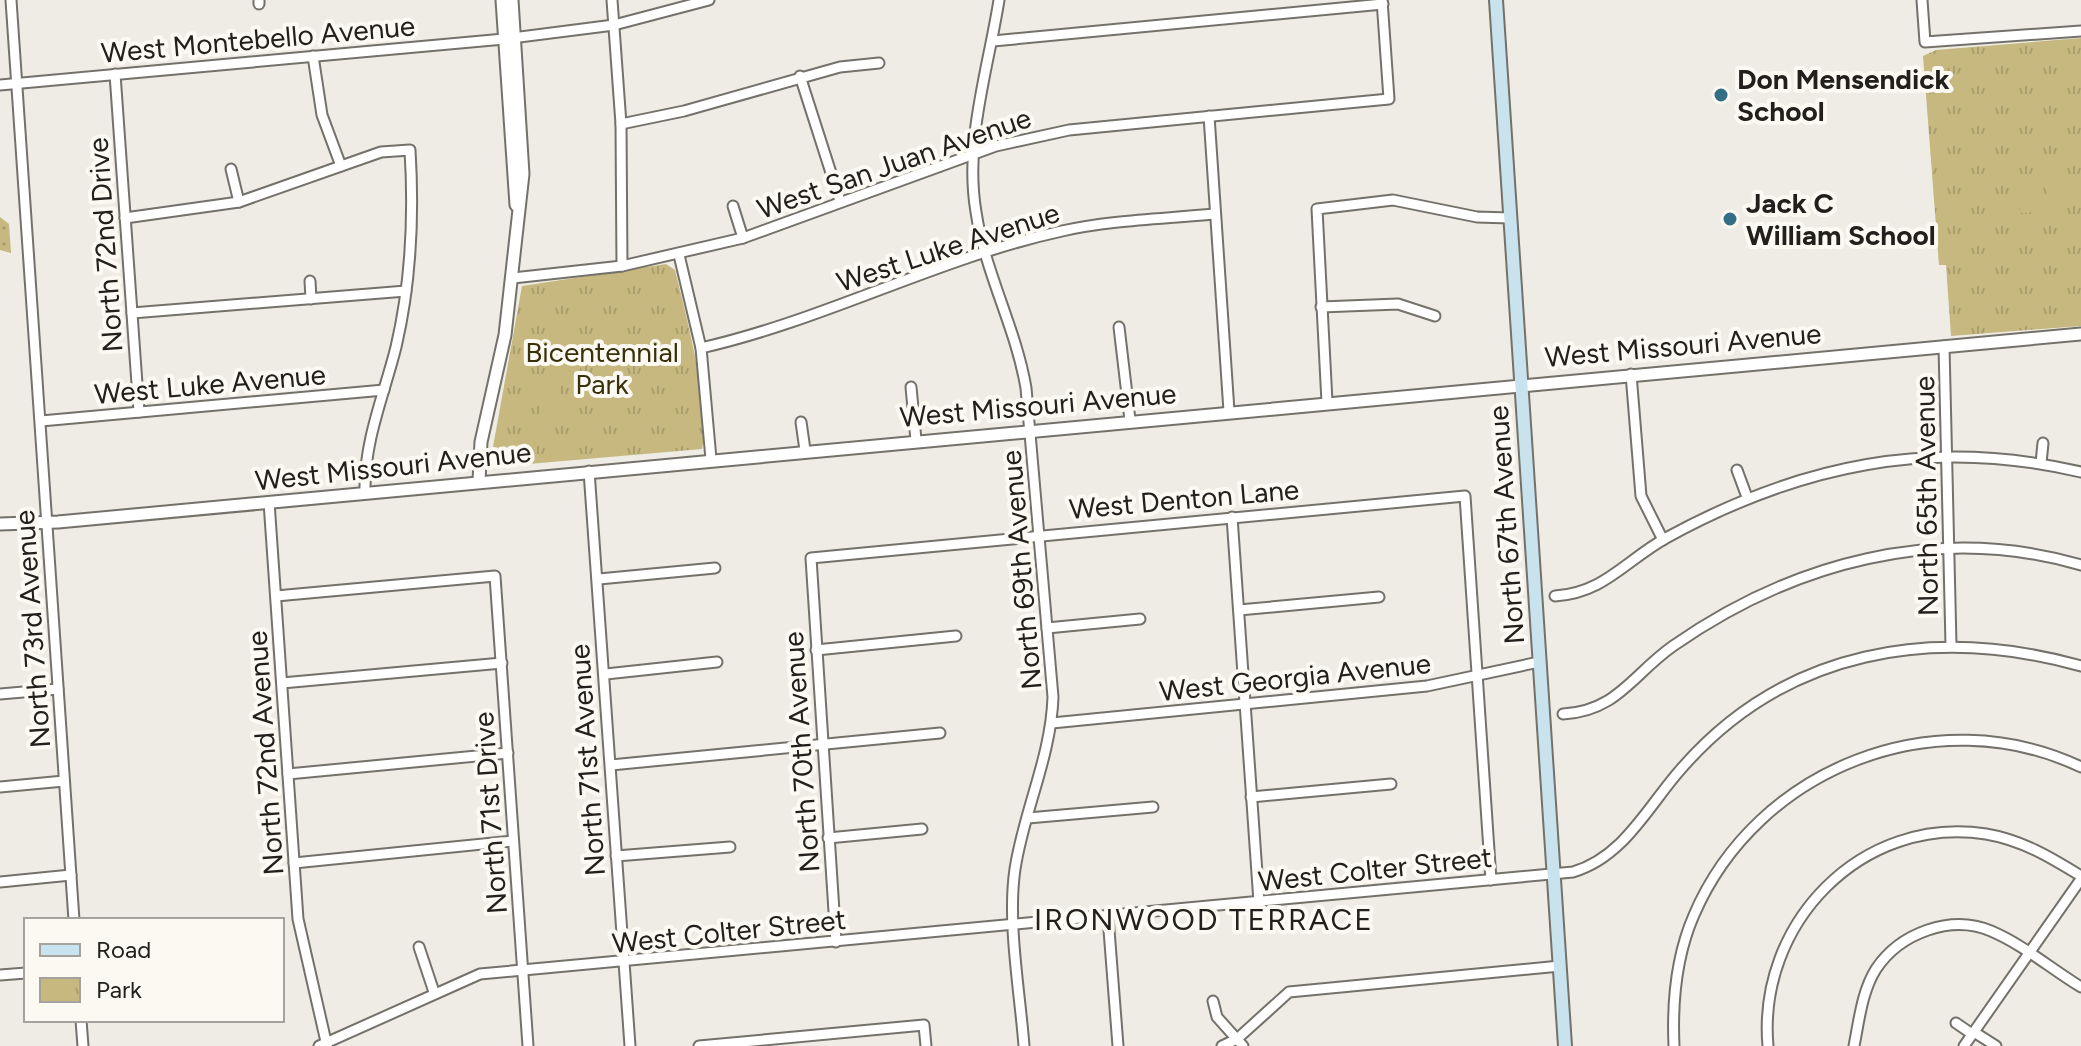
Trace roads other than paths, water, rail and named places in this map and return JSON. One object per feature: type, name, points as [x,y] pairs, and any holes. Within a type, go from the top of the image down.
[{"type":"main road","name":"North 67th Avenue","points":[[1496,0],[1565,1046]]},
{"type":"street","name":"North 73rd Avenue","points":[[11,0],[74,918]]},
{"type":"street","points":[[479,481],[481,442],[505,335],[523,174],[502,0]]},
{"type":"street","points":[[509,38],[512,0]]},
{"type":"street","points":[[612,0],[621,124],[622,266]]},
{"type":"street","name":"West Montebello Avenue","points":[[0,85],[509,38],[614,25],[709,0]]},
{"type":"street","name":"North 69th Avenue","points":[[999,0],[978,109],[973,155],[975,212],[985,253],[1023,367],[1031,430],[1052,723],[1015,869],[1015,925],[1024,1046]]},
{"type":"street","points":[[1922,0],[1925,42],[2081,31]]},
{"type":"street","points":[[993,41],[1382,2]]},
{"type":"street","name":"West San Juan Avenue","points":[[513,278],[622,266],[743,238],[973,155],[1069,130],[1389,99],[1382,2]]},
{"type":"street","points":[[313,56],[322,115],[341,166]]},
{"type":"street","points":[[621,124],[684,111],[800,76],[879,63]]},
{"type":"street","name":"North 72nd Drive","points":[[115,74],[139,412]]},
{"type":"street","points":[[800,76],[840,201]]},
{"type":"street","points":[[1209,116],[1229,411]]},
{"type":"street","points":[[125,218],[239,202],[381,152],[410,150],[411,215],[406,291],[367,451],[365,491]]},
{"type":"street","points":[[231,169],[239,202]]},
{"type":"street","points":[[1327,402],[1317,209],[1393,200],[1477,217],[1510,218]]},
{"type":"street","points":[[733,206],[743,238]]},
{"type":"street","name":"West Luke Avenue","points":[[701,348],[797,321],[985,253],[1087,226],[1214,214]]},
{"type":"street","points":[[679,255],[701,348],[711,459]]},
{"type":"street","points":[[310,281],[311,299]]},
{"type":"street","points":[[132,313],[406,291]]},
{"type":"street","points":[[1321,307],[1398,304],[1435,316]]},
{"type":"street","points":[[1119,327],[1130,420]]},
{"type":"street","name":"West Missouri Avenue","points":[[0,524],[269,502],[2081,334]]},
{"type":"street","name":"North 65th Avenue","points":[[1944,346],[1951,645]]},
{"type":"street","points":[[1631,374],[1641,496],[1663,540]]},
{"type":"street","points":[[911,387],[916,440]]},
{"type":"street","name":"West Luke Avenue","points":[[41,421],[384,390]]},
{"type":"street","points":[[801,422],[805,450]]},
{"type":"street","points":[[2041,463],[2043,443]]},
{"type":"street","points":[[1555,596],[1590,591],[1663,540],[1747,497],[1809,476],[1873,461],[1946,456],[2041,463],[2081,472]]},
{"type":"street","points":[[1737,470],[1747,497]]},
{"type":"street","name":"North 71st Avenue","points":[[589,471],[606,674],[630,1046]]},
{"type":"street","name":"West Denton Lane","points":[[811,558],[1465,496],[1476,675]]},
{"type":"street","name":"North 72nd Avenue","points":[[269,502],[298,919],[324,1045]]},
{"type":"street","points":[[1232,517],[1259,902]]},
{"type":"street","points":[[1563,714],[1592,710],[1613,700],[1668,649],[1763,591],[1860,560],[1950,550],[1999,551],[2081,565]]},
{"type":"street","name":"North 70th Avenue","points":[[811,558],[836,942]]},
{"type":"street","points":[[599,579],[715,568]]},
{"type":"street","name":"North 71st Drive","points":[[276,596],[495,576],[528,1046]]},
{"type":"street","points":[[1239,610],[1379,597]]},
{"type":"street","points":[[1047,628],[1140,619]]},
{"type":"street","points":[[816,650],[956,636]]},
{"type":"street","name":"West Colter Street","points":[[324,1045],[434,992],[480,974],[625,963],[1585,869],[1619,846],[1655,798],[1728,721],[1760,701],[1829,667],[1903,649],[1951,645],[2040,655],[2081,666]]},
{"type":"street","points":[[606,674],[717,662]]},
{"type":"street","name":"West Georgia Avenue","points":[[1052,723],[1427,686],[1539,662]]},
{"type":"street","points":[[282,683],[502,663]]},
{"type":"street","points":[[1476,675],[1491,880]]},
{"type":"street","points":[[0,694],[58,689]]},
{"type":"street","points":[[611,765],[940,733]]},
{"type":"street","points":[[1674,1046],[1676,981],[1694,915],[1721,866],[1746,834],[1781,801],[1855,760],[1899,745],[1939,739],[1998,742],[2062,758],[2081,767]]},
{"type":"street","points":[[288,774],[508,753]]},
{"type":"street","points":[[0,787],[64,781]]},
{"type":"street","points":[[1251,797],[1391,784]]},
{"type":"street","points":[[1028,818],[1153,807]]},
{"type":"street","points":[[828,838],[922,829]]},
{"type":"street","points":[[1768,1046],[1770,990],[1778,958],[1795,922],[1812,901],[1859,860],[1915,836],[1953,831],[1984,834],[2032,847],[2081,877],[1964,1046]]},
{"type":"street","points":[[294,863],[513,841]]},
{"type":"street","points":[[616,856],[730,847]]},
{"type":"street","points":[[0,882],[71,875]]},
{"type":"street","points":[[1108,917],[1118,1046]]},
{"type":"street","points":[[1854,1046],[1867,988],[1876,968],[1912,937],[1954,924],[1989,930],[2081,987]]},
{"type":"street","points":[[419,947],[434,992]]},
{"type":"street","points":[[1222,1046],[1240,1042],[1289,992],[1560,966]]},
{"type":"street","points":[[0,975],[24,973]]},
{"type":"street","points":[[1213,1001],[1217,1017],[1240,1042]]},
{"type":"street","points":[[81,1022],[83,1046]]},
{"type":"street","points":[[1956,1023],[1996,1046]]},
{"type":"street","points":[[699,1046],[924,1025],[926,1046]]},
{"type":"place","name":"Don Mensendick School","points":[[1721,95]]},
{"type":"place","name":"Jack C William School","points":[[1730,219]]},
{"type":"district","name":"IRONWOOD TERRACE","points":[[1204,920]]},
{"type":"park label","name":"Bicentennial Park","points":[[602,368]]}]
